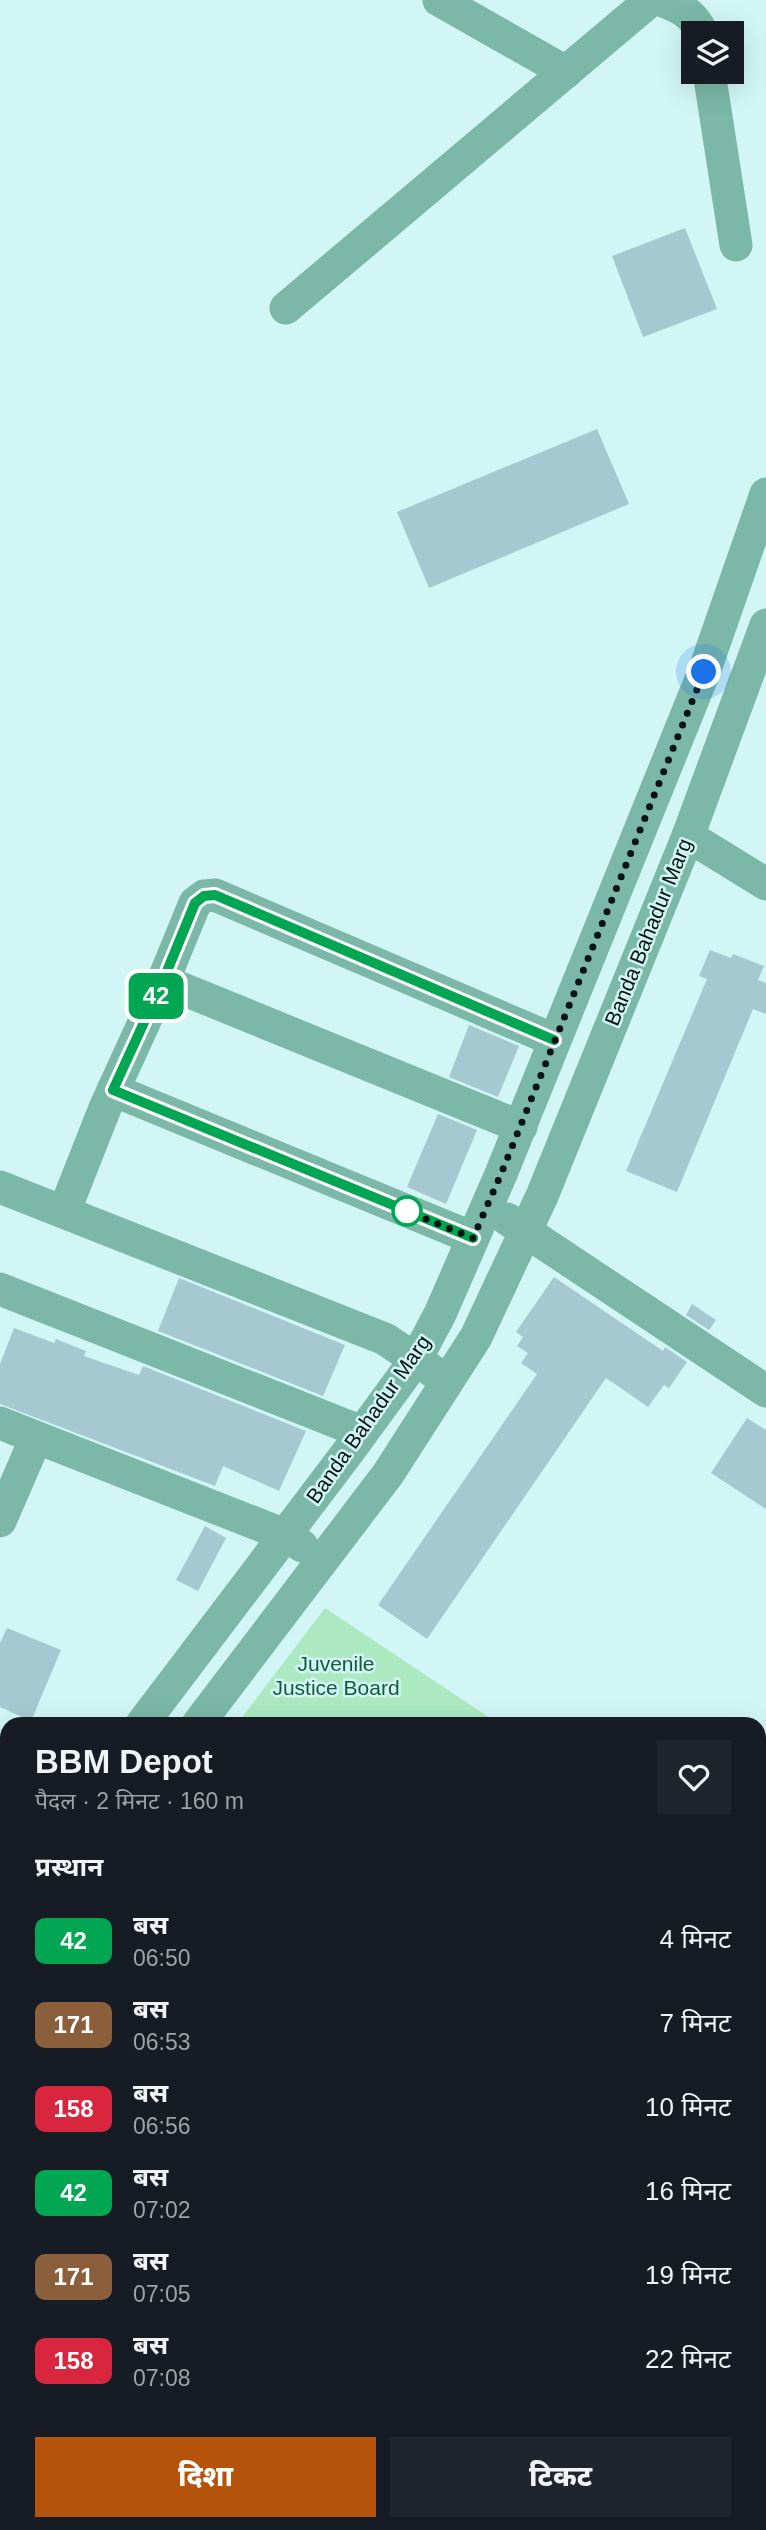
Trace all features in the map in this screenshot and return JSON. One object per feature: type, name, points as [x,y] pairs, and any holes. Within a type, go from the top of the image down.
[{"type":"street","points":[[439,0],[566,72]]},
{"type":"street","points":[[286,309],[651,0]]},
{"type":"street","points":[[660,0],[685,9],[696,21]]},
{"type":"street","points":[[711,84],[736,245]]},
{"type":"street","name":"Banda Bahadur Marg","points":[[147,1717],[416,1359],[440,1314],[521,1127],[715,644],[766,494]]},
{"type":"street","name":"Banda Bahadur Marg","points":[[203,1717],[388,1474],[476,1337],[542,1196],[760,661],[766,625]]},
{"type":"street","points":[[715,644],[760,661]]},
{"type":"street","points":[[688,836],[766,884]]},
{"type":"street","points":[[64,1212],[113,1090],[195,903],[204,896],[215,895],[554,1040]]},
{"type":"street","points":[[163,981],[521,1127]]},
{"type":"street","points":[[113,1090],[473,1238]]},
{"type":"street","points":[[501,1174],[542,1196]]},
{"type":"street","points":[[0,1186],[385,1339],[447,1381]]},
{"type":"street","points":[[487,1207],[526,1230],[766,1391]]},
{"type":"street","points":[[0,1289],[362,1432]]},
{"type":"street","points":[[0,1423],[285,1535],[323,1560]]},
{"type":"street","points":[[0,1521],[36,1437]]},
{"type":"green space","name":"Juvenile Justice Board","points":[[325,1608],[488,1717],[242,1717]]},
{"type":"building","points":[[685,228],[717,309],[643,337],[612,256]]},
{"type":"building","points":[[597,429],[629,504],[429,588],[397,512]]},
{"type":"building","points":[[710,950],[731,958],[733,954],[764,966],[758,980],[766,983],[766,1014],[753,1009],[677,1192],[626,1171],[707,979],[699,976]]},
{"type":"building","points":[[469,1025],[519,1046],[498,1097],[449,1077]]},
{"type":"building","points":[[438,1114],[477,1130],[446,1204],[407,1187]]},
{"type":"building","points":[[554,1277],[663,1351],[665,1347],[687,1362],[669,1388],[664,1385],[648,1407],[606,1378],[427,1639],[378,1605],[537,1374],[521,1363],[528,1353],[517,1346],[523,1337],[516,1332]]},
{"type":"building","points":[[179,1278],[345,1345],[323,1396],[158,1331]]},
{"type":"building","points":[[692,1304],[716,1320],[709,1330],[686,1315]]},
{"type":"building","points":[[14,1328],[54,1343],[56,1339],[86,1351],[84,1356],[139,1375],[143,1366],[306,1431],[279,1491],[223,1466],[215,1486],[0,1404],[0,1364]]},
{"type":"building","points":[[747,1418],[766,1430],[766,1509],[711,1473]]},
{"type":"building","points":[[205,1526],[226,1538],[198,1591],[176,1580]]},
{"type":"building","points":[[7,1628],[61,1650],[33,1717],[22,1717],[0,1707],[0,1643]]},
{"type":"bus line","name":"42","points":[[473,1238],[113,1090],[195,903],[204,896],[215,895],[554,1040]]},
{"type":"route","points":[[407,1211],[399,1208],[473,1238],[704,672]]}]
